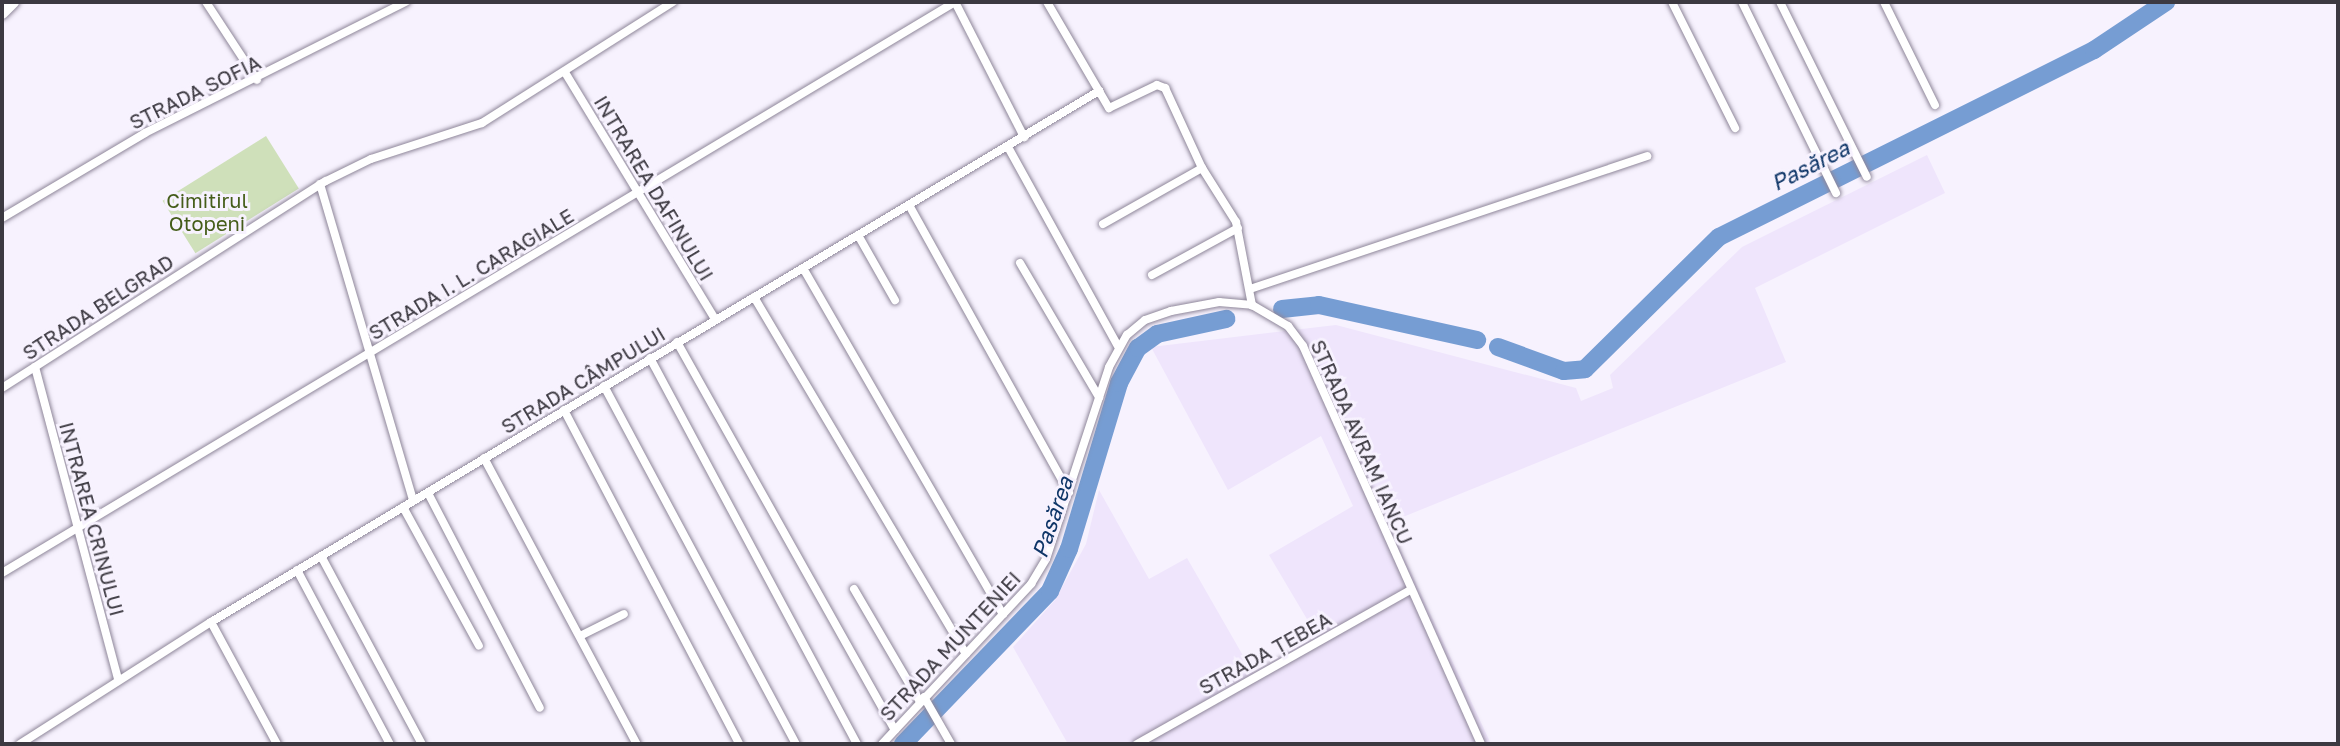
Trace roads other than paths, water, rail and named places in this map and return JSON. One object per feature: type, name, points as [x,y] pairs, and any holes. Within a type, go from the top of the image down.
[{"type":"main road","points":[[2,13],[13,2]]},
{"type":"street","points":[[206,2],[257,80]]},
{"type":"street","name":"STRADA SOFIA","points":[[2,218],[145,133],[257,80],[406,2]]},
{"type":"street","name":"STRADA BELGRAD","points":[[2,388],[320,184],[371,159],[482,123],[566,74],[673,2]]},
{"type":"street","points":[[955,2],[1024,137]]},
{"type":"street","name":"STRADA I. L. CARAGIALE","points":[[2,573],[955,2]]},
{"type":"street","points":[[1047,2],[1113,110],[1162,85],[1202,168],[1238,228],[1252,305]]},
{"type":"street","points":[[1672,2],[1735,128]]},
{"type":"street","points":[[1742,2],[1836,193]]},
{"type":"street","points":[[1780,2],[1867,177]]},
{"type":"street","points":[[1884,2],[1935,105]]},
{"type":"street","name":"INTRAREA DAFINULUI","points":[[566,74],[715,319]]},
{"type":"street","name":"STRADA CÂMPULUI","points":[[20,744],[211,622],[1099,91]]},
{"type":"street","points":[[1008,147],[1118,346]]},
{"type":"street","points":[[1250,289],[1647,156]]},
{"type":"street","points":[[1103,224],[1202,168]]},
{"type":"street","points":[[320,184],[413,501]]},
{"type":"street","points":[[909,205],[1069,493]]},
{"type":"street","points":[[1152,275],[1238,228]]},
{"type":"street","points":[[858,235],[895,300]]},
{"type":"street","points":[[1020,263],[1099,397]]},
{"type":"street","points":[[803,268],[1003,614]]},
{"type":"street","points":[[754,297],[966,654]]},
{"type":"street","name":"STRADA MUNTENIEI","points":[[882,744],[1003,614],[1046,559],[1118,346],[1136,327],[1157,315],[1219,302],[1252,305]]},
{"type":"street","name":"STRADA AVRAM IANCU","points":[[1252,305],[1288,326],[1303,346],[1481,744]]},
{"type":"street","points":[[677,342],[895,730]]},
{"type":"street","points":[[650,358],[857,744]]},
{"type":"street","name":"INTRAREA CRINULUI","points":[[35,367],[118,679]]},
{"type":"street","points":[[604,386],[796,744]]},
{"type":"street","points":[[564,410],[739,744]]},
{"type":"street","points":[[484,458],[637,744]]},
{"type":"street","points":[[428,493],[540,708]]},
{"type":"street","points":[[403,507],[479,646]]},
{"type":"street","points":[[321,556],[422,744]]},
{"type":"street","points":[[297,570],[390,744]]},
{"type":"street","points":[[854,589],[951,744]]},
{"type":"street","name":"STRADA ȚEBEA","points":[[1137,744],[1410,590]]},
{"type":"street","points":[[580,636],[624,614]]},
{"type":"street","points":[[211,622],[277,744]]},
{"type":"waterway","name":"Pasărea","points":[[1498,347],[1564,371],[1585,369],[1719,237],[2094,50],[2166,2]]},
{"type":"waterway","name":"Pasărea","points":[[1282,309],[1319,305],[1477,340]]},
{"type":"waterway","name":"Pasărea","points":[[903,744],[1050,591],[1069,549],[1119,383],[1138,348],[1157,334],[1226,319]]},
{"type":"park label","name":"Cimitirul Otopeni","points":[[207,212]]}]
